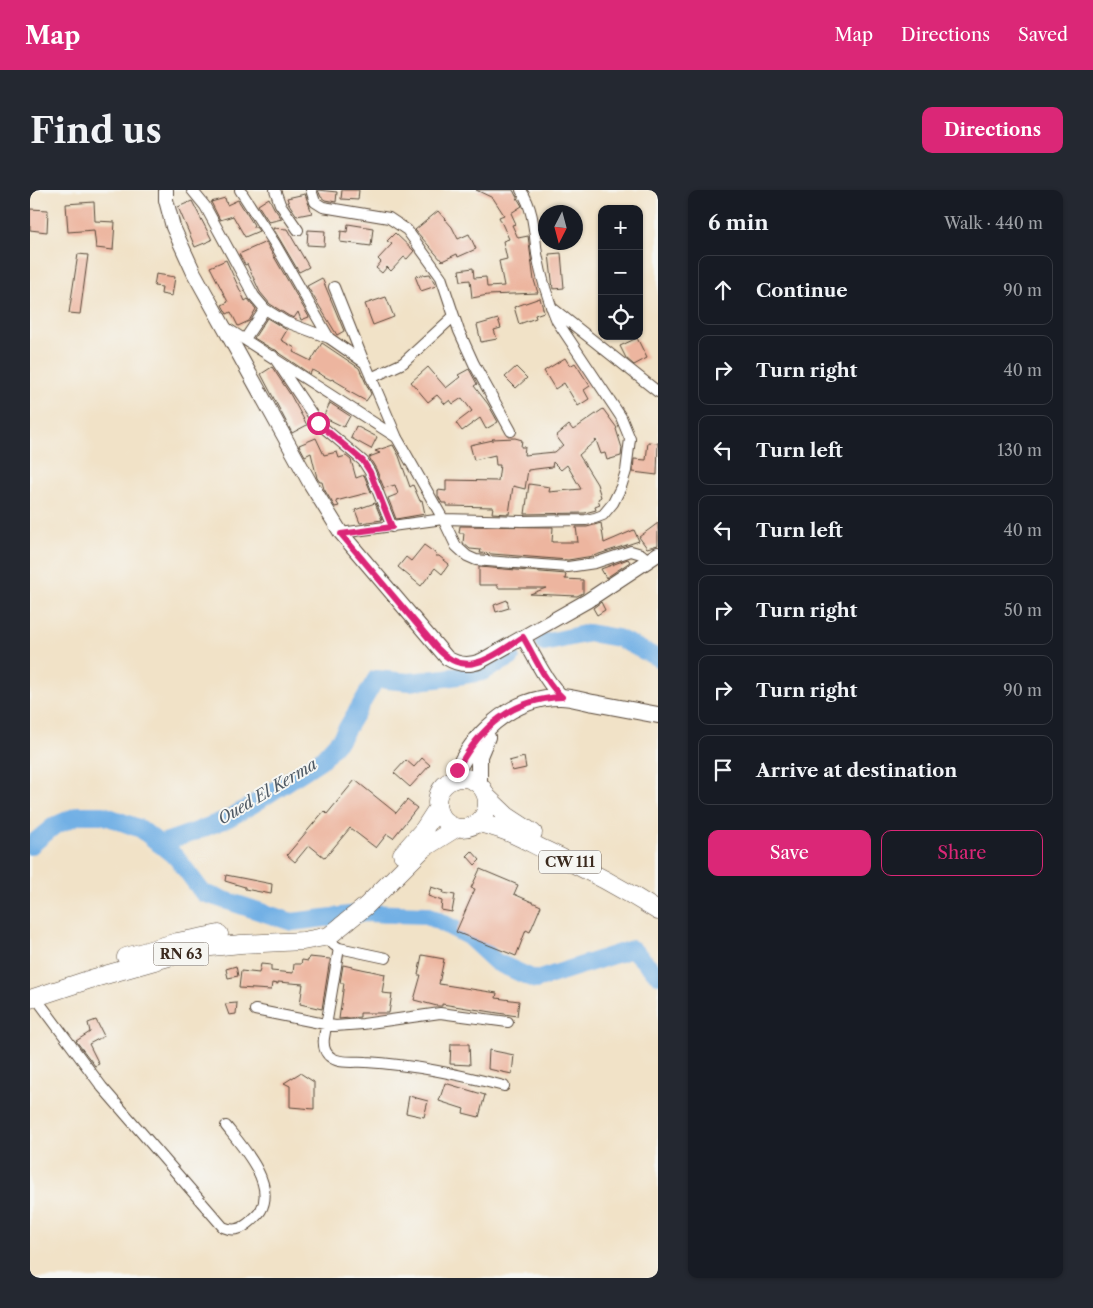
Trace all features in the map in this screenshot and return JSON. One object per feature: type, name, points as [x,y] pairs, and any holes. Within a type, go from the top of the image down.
[{"type":"highway","points":[[454,779],[467,779],[482,790],[486,809],[484,815],[477,823],[469,827],[456,828],[444,821],[437,809],[437,797],[448,782],[454,779]]},
{"type":"highway","name":"CW 111","points":[[482,790],[500,811],[523,827],[605,867],[658,897]]},
{"type":"highway","name":"RN 63","points":[[32,995],[177,942],[218,934],[309,930],[332,935],[416,838],[437,809]]},
{"type":"highway","name":"CW 111","points":[[477,823],[502,830],[558,856],[623,889],[658,911]]},
{"type":"highway","name":"RN 63","points":[[362,902],[424,848],[456,828]]},
{"type":"main road","points":[[454,779],[466,755],[497,720],[515,707],[528,702],[543,698],[562,697],[658,715]]},
{"type":"main road","points":[[482,790],[479,756],[497,720]]},
{"type":"street","points":[[172,190],[166,190],[166,200],[173,227],[194,273],[220,324],[310,482],[341,534],[437,648],[453,662],[467,664],[481,661],[588,601],[654,558]]},
{"type":"street","points":[[192,190],[205,206],[254,296],[265,309],[286,322],[329,338],[364,363]]},
{"type":"street","points":[[240,190],[275,244],[329,338]]},
{"type":"street","points":[[275,190],[280,204],[298,230]]},
{"type":"street","points":[[311,190],[315,202],[323,207],[389,218],[407,230],[441,277],[454,316],[474,364],[511,431]]},
{"type":"street","points":[[341,534],[443,518],[521,521],[586,520],[602,515],[613,503],[626,471],[630,439],[611,402],[557,321],[550,306],[538,254],[534,217],[521,190]]},
{"type":"street","points":[[334,287],[364,363],[397,438],[443,518],[456,546],[466,556],[476,560],[568,567],[595,562],[631,551],[654,558]]},
{"type":"street","points":[[550,306],[658,392]]},
{"type":"street","points":[[244,339],[265,309]]},
{"type":"street","points":[[371,378],[404,363],[454,316]]},
{"type":"street","points":[[220,324],[397,438]]},
{"type":"street","points":[[272,356],[318,423],[363,461],[370,472],[392,527]]},
{"type":"street","points":[[523,637],[546,678],[562,697]]},
{"type":"street","points":[[386,958],[332,935],[323,1044],[325,1050],[333,1059],[338,1061],[399,1064],[434,1069],[504,1086]]},
{"type":"street","points":[[32,995],[102,1088],[223,1227],[235,1230],[246,1226],[261,1211],[265,1193],[256,1165],[226,1126]]},
{"type":"street","points":[[255,1010],[326,1025],[345,1026],[440,1012],[508,1022]]},
{"type":"building","points":[[318,190],[337,192],[336,202],[325,200],[321,197]]},
{"type":"building","points":[[342,190],[359,190],[358,200],[341,199]]},
{"type":"building","points":[[476,190],[513,190],[522,206],[511,213],[516,224],[512,225],[518,238],[528,236],[534,280],[538,293],[488,295],[472,298],[470,280],[461,281],[459,270],[473,268],[474,278],[486,277],[487,287],[504,286],[499,261],[507,259],[503,241],[509,239],[499,217],[504,215],[493,198]]},
{"type":"building","points":[[305,194],[312,213],[297,216],[287,198]]},
{"type":"building","points":[[225,198],[227,205],[238,200],[254,225],[252,227],[256,227],[259,231],[245,237],[233,216],[220,220],[211,202]]},
{"type":"building","points":[[269,198],[282,219],[269,222],[258,205]]},
{"type":"building","points":[[192,201],[212,240],[195,247],[178,207]]},
{"type":"building","points":[[94,202],[95,221],[115,222],[113,250],[96,248],[94,230],[68,232],[66,204]]},
{"type":"building","points":[[30,209],[48,210],[47,232],[30,230]]},
{"type":"building","points":[[438,211],[452,227],[458,239],[469,234],[476,249],[458,257],[457,254],[442,261],[415,230]]},
{"type":"building","points":[[348,224],[373,228],[371,246],[340,242],[341,231],[347,232]]},
{"type":"building","points":[[273,228],[287,229],[309,267],[299,272]]},
{"type":"building","points":[[308,230],[325,231],[324,246],[307,245]]},
{"type":"building","points":[[395,233],[414,251],[407,259],[404,257],[391,271],[387,267],[382,273],[376,268],[381,262],[378,259],[392,244],[387,241]]},
{"type":"building","points":[[266,242],[309,317],[301,320],[298,312],[294,318],[289,316],[270,304],[260,292],[247,264],[245,265],[239,254]]},
{"type":"building","points":[[561,253],[564,288],[553,289],[549,254]]},
{"type":"building","points":[[78,254],[88,255],[80,314],[69,313]]},
{"type":"building","points":[[226,260],[245,301],[248,299],[256,309],[249,321],[238,326],[231,312],[227,314],[222,305],[228,302],[210,267]]},
{"type":"building","points":[[156,274],[175,277],[172,296],[161,294],[162,287],[154,286]]},
{"type":"building","points":[[430,274],[436,286],[421,291],[415,276]]},
{"type":"building","points":[[322,278],[344,331],[337,335],[307,286]]},
{"type":"building","points":[[386,297],[394,317],[373,325],[365,304]]},
{"type":"building","points":[[540,298],[544,312],[535,315],[536,318],[519,324],[514,307]]},
{"type":"building","points":[[267,318],[287,330],[281,340],[295,348],[293,352],[311,361],[322,343],[359,368],[371,394],[366,401],[346,390],[347,388],[332,379],[312,370],[310,374],[276,350],[254,338]]},
{"type":"building","points":[[498,319],[501,328],[494,330],[497,339],[481,342],[477,325]]},
{"type":"building","points":[[633,340],[638,340],[647,358],[634,365],[626,358],[620,346]]},
{"type":"building","points":[[565,358],[570,366],[575,363],[590,386],[584,390],[589,399],[578,406],[564,383],[555,389],[544,371]]},
{"type":"building","points":[[272,367],[307,425],[292,433],[261,374]]},
{"type":"building","points":[[428,367],[446,388],[460,377],[458,375],[469,369],[477,384],[474,386],[488,404],[498,422],[486,429],[480,418],[462,431],[456,423],[472,411],[462,398],[453,404],[450,400],[445,404],[437,395],[428,402],[411,382]]},
{"type":"building","points":[[516,367],[527,378],[516,388],[505,377]]},
{"type":"building","points":[[330,403],[350,416],[344,427],[323,417]]},
{"type":"building","points":[[603,409],[617,428],[622,448],[621,456],[607,460],[605,453],[601,454],[596,440],[579,455],[597,484],[601,497],[598,499],[600,505],[595,507],[596,510],[585,513],[525,514],[529,484],[550,487],[549,492],[581,489],[567,465],[561,470],[553,462],[552,467],[528,470],[525,489],[513,486],[509,514],[492,513],[493,507],[447,506],[447,503],[442,503],[438,496],[438,490],[446,491],[446,480],[498,481],[500,465],[496,465],[495,455],[474,460],[470,445],[492,439],[515,438],[522,440],[521,447],[525,447],[524,455],[555,452],[563,445],[556,436],[569,425],[573,430]]},
{"type":"building","points":[[356,426],[377,437],[371,449],[351,438]]},
{"type":"building","points":[[316,438],[324,455],[337,452],[339,458],[346,456],[351,460],[356,478],[364,475],[371,492],[336,501],[339,506],[335,507],[322,482],[317,478],[311,453],[305,456],[299,445]]},
{"type":"building","points":[[648,442],[658,443],[657,475],[633,472],[634,459],[646,460]]},
{"type":"building","points":[[393,445],[410,487],[413,485],[420,501],[422,500],[425,514],[396,519],[388,498],[398,494],[395,485],[384,488],[369,457],[380,453],[375,451]]},
{"type":"building","points":[[375,503],[382,520],[360,523],[355,510]]},
{"type":"building","points":[[601,523],[604,543],[634,530],[639,541],[593,556],[568,560],[480,553],[481,550],[470,549],[463,543],[464,533],[459,533],[460,526],[553,527],[552,542],[578,542],[576,527],[587,527]]},
{"type":"building","points":[[658,523],[658,545],[647,548],[639,537]]},
{"type":"building","points":[[424,545],[449,564],[442,574],[435,568],[421,586],[398,567],[406,557],[411,561]]},
{"type":"building","points":[[628,559],[630,562],[606,578],[601,569]]},
{"type":"building","points":[[479,567],[566,574],[565,579],[583,580],[583,593],[577,596],[530,594],[546,588],[498,588],[498,585],[479,585]]},
{"type":"building","points":[[507,600],[509,608],[496,612],[494,605]]},
{"type":"building","points":[[601,602],[605,610],[597,615],[593,608]]},
{"type":"building","points":[[524,757],[526,768],[512,771],[509,761]]},
{"type":"building","points":[[422,758],[430,765],[410,787],[394,773],[406,760],[414,767]]},
{"type":"building","points":[[355,780],[396,813],[407,800],[417,808],[393,838],[387,834],[376,848],[350,828],[325,858],[309,845],[295,862],[287,855],[324,811],[327,814]]},
{"type":"building","points":[[472,851],[480,860],[475,865],[467,856]]},
{"type":"building","points":[[480,869],[518,885],[514,894],[541,906],[530,932],[526,930],[516,956],[456,932],[475,889],[471,888]]},
{"type":"building","points":[[226,875],[272,884],[271,894],[245,889],[245,887],[225,881]]},
{"type":"building","points":[[431,887],[444,891],[443,893],[455,895],[452,912],[441,910],[442,901],[428,896]]},
{"type":"building","points":[[422,955],[444,959],[439,984],[497,993],[496,998],[519,1001],[517,1016],[442,1004],[442,1006],[437,1006],[414,1000],[421,975],[418,975]]},
{"type":"building","points":[[309,957],[330,959],[322,1009],[300,1004],[303,984],[272,983],[271,990],[239,988],[241,971],[259,973],[261,964],[271,965],[271,971],[293,973],[294,964],[301,964],[302,960],[308,961]]},
{"type":"building","points":[[343,965],[385,974],[382,993],[392,994],[389,1013],[360,1013],[360,1017],[339,1019],[344,983],[340,983]]},
{"type":"building","points":[[236,966],[238,976],[228,978],[226,969]]},
{"type":"building","points":[[237,1003],[236,1014],[229,1015],[225,1004]]},
{"type":"building","points":[[96,1020],[104,1036],[89,1044],[99,1064],[95,1066],[76,1041],[90,1032],[88,1023]]},
{"type":"building","points":[[451,1044],[469,1044],[470,1065],[450,1064]]},
{"type":"building","points":[[489,1050],[514,1055],[512,1074],[488,1069]]},
{"type":"building","points":[[300,1073],[314,1082],[314,1109],[290,1107],[290,1086],[284,1083]]},
{"type":"building","points":[[445,1083],[485,1095],[479,1117],[463,1113],[464,1109],[439,1101]]},
{"type":"building","points":[[409,1096],[428,1101],[424,1117],[406,1113]]},
{"type":"waterway","name":"Oued El Kerma","points":[[544,643],[589,633],[618,638],[658,658]]},
{"type":"waterway","name":"Oued El Kerma","points":[[159,844],[229,818],[321,760],[341,738],[376,679],[409,682],[482,672],[511,657]]},
{"type":"waterway","points":[[30,846],[54,826],[79,815],[103,815],[141,829],[177,858],[203,893],[292,922],[365,913],[427,915],[468,936],[496,962],[536,980],[632,949],[658,975]]},
{"type":"route","points":[[318,423],[356,453],[363,461],[370,472],[392,527],[341,534],[437,648],[446,658],[453,662],[474,664],[523,637],[546,678],[562,697],[543,698],[515,707],[488,728],[466,755],[457,770]]}]
